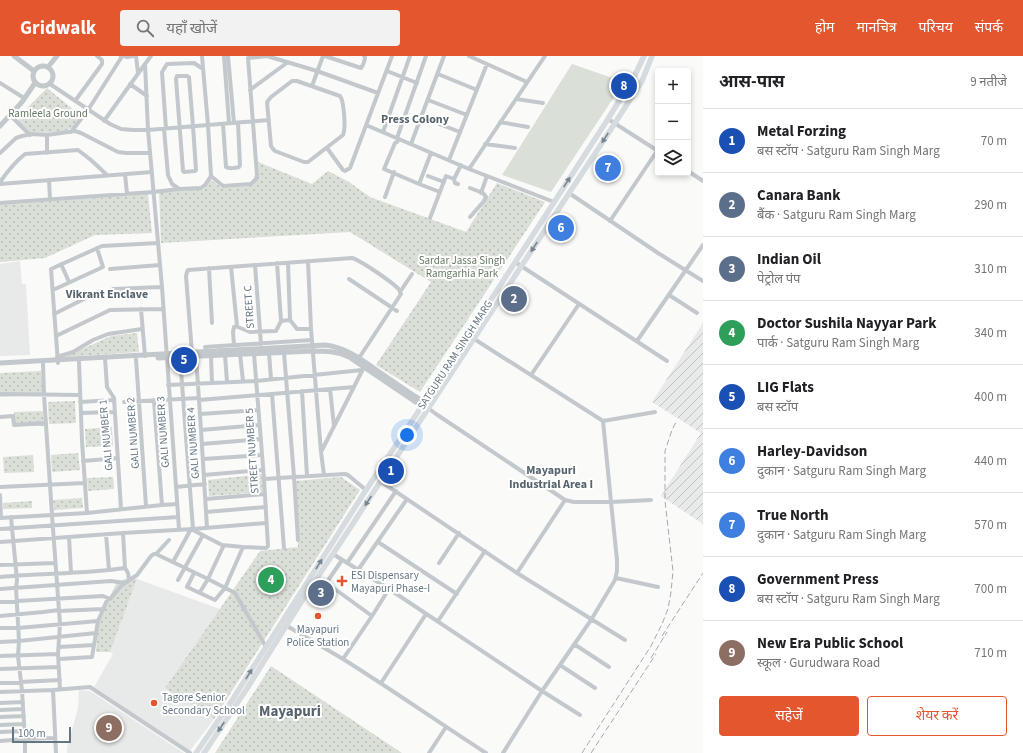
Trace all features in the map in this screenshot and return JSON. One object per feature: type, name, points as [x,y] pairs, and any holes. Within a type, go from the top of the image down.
[{"type":"main road","name":"SATGURU RAM SINGH MARG","points":[[200,752],[246,690],[380,481],[427,407],[468,335],[608,119],[635,75],[644,56]]},
{"type":"main road","name":"SATGURU RAM SINGH MARG","points":[[200,752],[366,490],[427,407],[474,339],[615,123],[642,81],[652,56]]},
{"type":"street","points":[[14,56],[34,71]]},
{"type":"street","points":[[48,67],[57,56]]},
{"type":"street","points":[[74,101],[102,64],[102,60],[97,56]]},
{"type":"street","points":[[71,132],[88,110],[123,56],[134,56],[138,73]]},
{"type":"street","points":[[104,121],[151,56]]},
{"type":"street","points":[[0,203],[201,188],[205,185],[210,176],[208,125],[202,56]]},
{"type":"street","points":[[224,56],[228,123]]},
{"type":"street","points":[[223,124],[226,167],[237,168],[240,165],[228,56]]},
{"type":"street","points":[[210,176],[223,186],[251,184],[256,179],[257,175],[248,57],[267,56],[318,71],[378,93]]},
{"type":"street","points":[[312,86],[324,56],[361,68],[365,59],[364,56]]},
{"type":"street","points":[[327,148],[343,170],[345,171],[350,168],[392,56]]},
{"type":"street","points":[[384,132],[410,56]]},
{"type":"street","points":[[426,56],[397,142],[395,143],[384,169],[440,192]]},
{"type":"street","points":[[411,144],[444,56]]},
{"type":"street","points":[[469,56],[527,82]]},
{"type":"street","points":[[469,168],[545,56]]},
{"type":"street","points":[[250,90],[288,62]]},
{"type":"street","points":[[179,189],[172,184],[168,175],[162,72],[167,64],[194,63],[203,69]]},
{"type":"street","name":"GALI NUMBER 3","points":[[145,64],[148,130],[162,287],[179,529]]},
{"type":"street","points":[[449,160],[487,64]]},
{"type":"street","points":[[40,66],[48,67],[52,70],[54,77],[50,84],[42,87],[35,83],[33,79],[34,71],[40,66]]},
{"type":"street","points":[[387,71],[417,82]]},
{"type":"street","points":[[438,74],[477,90]]},
{"type":"street","points":[[177,76],[187,76],[193,126],[196,170],[194,172],[183,172],[180,128],[176,79],[177,76]]},
{"type":"street","points":[[292,81],[297,81],[312,86],[342,98],[344,133],[341,138],[310,161],[306,162],[275,151],[272,146],[267,102],[271,97],[292,81]]},
{"type":"street","points":[[0,83],[24,98]]},
{"type":"street","points":[[0,126],[35,83]]},
{"type":"street","points":[[50,84],[104,121],[121,129],[165,129],[269,120]]},
{"type":"street","points":[[130,84],[147,96]]},
{"type":"street","points":[[516,99],[543,103]]},
{"type":"street","points":[[428,100],[467,114]]},
{"type":"street","points":[[10,115],[30,135]]},
{"type":"street","points":[[421,117],[460,132]]},
{"type":"street","points":[[608,119],[655,149]]},
{"type":"street","points":[[500,122],[528,127]]},
{"type":"street","points":[[366,125],[487,176],[554,202]]},
{"type":"street","points":[[0,153],[16,138],[22,136],[47,135],[76,131],[118,152],[126,154],[150,153]]},
{"type":"street","points":[[47,135],[48,153]]},
{"type":"street","points":[[485,144],[515,148]]},
{"type":"street","points":[[0,183],[8,170],[25,154],[78,150],[107,175]]},
{"type":"street","points":[[419,184],[431,153]]},
{"type":"street","points":[[610,221],[655,155]]},
{"type":"street","points":[[454,179],[461,165]]},
{"type":"street","points":[[0,183],[152,172]]},
{"type":"street","points":[[385,197],[394,172]]},
{"type":"street","points":[[691,173],[703,181]]},
{"type":"street","points":[[126,174],[127,194]]},
{"type":"street","points":[[428,176],[444,182]]},
{"type":"street","points":[[430,218],[446,176],[454,179],[455,183],[458,184]]},
{"type":"street","points":[[481,193],[487,176]]},
{"type":"street","points":[[49,180],[50,199]]},
{"type":"street","points":[[470,188],[485,195],[485,199],[470,217]]},
{"type":"street","points":[[569,193],[703,281]]},
{"type":"street","points":[[58,360],[51,269],[102,246],[158,243]]},
{"type":"street","points":[[637,342],[703,247]]},
{"type":"street","points":[[53,290],[103,267],[97,248]]},
{"type":"street","points":[[212,323],[209,268],[355,259],[378,273],[400,292]]},
{"type":"street","points":[[308,261],[311,329],[324,475]]},
{"type":"street","points":[[515,262],[667,361]]},
{"type":"street","points":[[237,326],[248,332],[276,331],[281,321],[277,263]]},
{"type":"street","points":[[288,263],[290,320],[297,329],[311,329]]},
{"type":"street","points":[[62,264],[69,282]]},
{"type":"street","points":[[110,269],[160,265]]},
{"type":"street","name":"STREET C","points":[[256,265],[261,348]]},
{"type":"street","points":[[231,266],[237,326]]},
{"type":"street","name":"GALI NUMBER 4","points":[[207,528],[198,383],[186,273],[188,270],[209,268]]},
{"type":"street","points":[[358,358],[400,296],[400,292],[408,283],[412,274]]},
{"type":"street","points":[[349,279],[397,311]]},
{"type":"street","points":[[113,289],[162,287]]},
{"type":"street","points":[[54,314],[100,291]]},
{"type":"street","points":[[669,295],[697,313]]},
{"type":"street","points":[[531,375],[579,304]]},
{"type":"street","points":[[141,309],[145,356]]},
{"type":"street","points":[[56,336],[110,310],[163,309]]},
{"type":"street","points":[[281,321],[290,320]]},
{"type":"street","points":[[234,345],[233,329],[237,326]]},
{"type":"street","points":[[0,365],[43,364],[58,360],[93,340],[108,334],[142,329]]},
{"type":"street","points":[[468,335],[603,421],[655,412]]},
{"type":"street","points":[[58,360],[79,362],[145,356],[180,357],[194,354],[210,356],[234,345],[261,348],[269,353],[284,353],[313,346],[325,351],[342,353],[363,368],[427,407]]},
{"type":"street","points":[[0,365],[58,360],[136,359],[261,348],[325,345],[336,347],[358,358],[436,414],[565,500],[574,502],[651,500]]},
{"type":"street","points":[[205,347],[240,354],[254,354],[261,348]]},
{"type":"street","points":[[222,351],[227,382]]},
{"type":"street","points":[[269,353],[271,379]]},
{"type":"street","points":[[284,353],[298,540]]},
{"type":"street","points":[[240,354],[242,381]]},
{"type":"street","name":"STREET NUMBER 5","points":[[243,547],[266,548],[268,546],[254,354]]},
{"type":"street","points":[[210,356],[212,383]]},
{"type":"street","points":[[173,562],[192,529],[180,357]]},
{"type":"street","name":"GALI NUMBER 1","points":[[105,359],[107,387],[114,400],[121,509]]},
{"type":"street","name":"GALI NUMBER 2","points":[[136,359],[146,506]]},
{"type":"street","points":[[79,362],[86,513]]},
{"type":"street","points":[[43,364],[52,526],[60,624],[58,647],[60,689]]},
{"type":"street","points":[[168,385],[256,381],[363,368]]},
{"type":"street","points":[[321,452],[363,368]]},
{"type":"street","points":[[124,402],[199,399],[354,387]]},
{"type":"street","points":[[330,389],[334,427]]},
{"type":"street","points":[[302,391],[307,476]]},
{"type":"street","points":[[0,394],[80,395]]},
{"type":"street","points":[[272,394],[284,548]]},
{"type":"street","points":[[80,402],[114,400]]},
{"type":"street","points":[[154,401],[162,505]]},
{"type":"street","points":[[200,414],[258,410]]},
{"type":"street","points":[[81,413],[115,412]]},
{"type":"street","points":[[0,418],[13,416],[14,426],[46,423]]},
{"type":"street","points":[[503,753],[542,691],[592,620],[616,578],[617,560],[603,421]]},
{"type":"street","points":[[201,430],[259,425]]},
{"type":"street","points":[[202,444],[261,439]]},
{"type":"street","points":[[203,459],[262,455]]},
{"type":"street","points":[[83,461],[118,458]]},
{"type":"street","points":[[204,475],[263,470]]},
{"type":"street","points":[[264,479],[345,474],[366,490]]},
{"type":"street","points":[[380,481],[517,573],[625,640]]},
{"type":"street","points":[[0,487],[85,483]]},
{"type":"street","points":[[176,487],[205,484]]},
{"type":"street","points":[[347,563],[396,491]]},
{"type":"street","points":[[206,499],[265,494]]},
{"type":"street","points":[[0,495],[0,516],[11,517],[86,513],[177,504]]},
{"type":"street","points":[[358,570],[407,499]]},
{"type":"street","points":[[517,573],[565,500]]},
{"type":"street","points":[[206,512],[266,507]]},
{"type":"street","points":[[11,517],[16,575],[19,641],[18,656],[23,702],[25,753]]},
{"type":"street","points":[[0,529],[178,517]]},
{"type":"street","points":[[0,542],[266,523]]},
{"type":"street","points":[[192,529],[222,545],[243,547],[225,588],[215,600],[187,587],[194,573]]},
{"type":"street","points":[[123,533],[125,568],[128,573],[129,580]]},
{"type":"street","points":[[106,534],[109,570]]},
{"type":"street","points":[[440,563],[459,534]]},
{"type":"street","points":[[178,580],[202,535]]},
{"type":"street","points":[[70,537],[71,573]]},
{"type":"street","points":[[0,602],[102,596],[110,599],[125,583],[136,575],[151,556],[156,554],[169,540]]},
{"type":"street","points":[[378,542],[457,594]]},
{"type":"street","points":[[200,592],[208,579],[223,547],[222,545]]},
{"type":"street","points":[[438,621],[485,551]]},
{"type":"street","points":[[156,554],[235,593],[266,647]]},
{"type":"street","points":[[333,554],[389,589],[580,715]]},
{"type":"street","points":[[342,560],[327,582],[328,584],[372,616]]},
{"type":"street","points":[[0,565],[55,563]]},
{"type":"street","points":[[0,577],[125,568]]},
{"type":"street","points":[[616,578],[658,587]]},
{"type":"street","points":[[0,589],[111,581],[125,583]]},
{"type":"street","points":[[343,659],[389,589]]},
{"type":"street","points":[[59,659],[92,657],[98,621],[108,598]]},
{"type":"street","points":[[0,616],[59,610],[103,609]]},
{"type":"street","points":[[381,683],[426,614]]},
{"type":"street","points":[[0,628],[18,628],[98,621]]},
{"type":"street","points":[[287,626],[381,683],[486,753]]},
{"type":"street","points":[[0,642],[96,633]]},
{"type":"street","points":[[58,647],[94,644]]},
{"type":"street","points":[[574,644],[609,667]]},
{"type":"street","points":[[0,656],[58,654]]},
{"type":"street","points":[[560,665],[595,688]]},
{"type":"street","points":[[0,669],[59,667]]},
{"type":"street","points":[[0,683],[60,680]]},
{"type":"street","points":[[0,692],[90,687],[190,753]]},
{"type":"street","points":[[53,690],[56,753]]},
{"type":"street","points":[[0,703],[23,702]]},
{"type":"street","points":[[0,710],[23,709]]},
{"type":"street","points":[[0,718],[24,716]]},
{"type":"street","points":[[0,725],[24,724]]},
{"type":"street","points":[[430,753],[446,727]]},
{"type":"street","points":[[0,732],[25,731]]},
{"type":"street","points":[[0,741],[55,738]]},
{"type":"shaded area","points":[[20,261],[22,284],[26,284],[30,355],[0,356],[0,264]]},
{"type":"shaded area","points":[[703,323],[703,524],[661,496],[701,433],[652,402]]},
{"type":"shaded area","points":[[137,579],[220,609],[165,688],[214,719],[190,751],[94,687],[113,654],[110,652]]},
{"type":"shaded area","points":[[79,690],[90,691],[184,753],[67,753],[78,708]]},
{"type":"green space","points":[[572,64],[624,82],[551,192],[502,175]]},
{"type":"green space","name":"Ramleela Ground","points":[[47,88],[80,115],[78,122],[71,129],[38,133],[27,132],[18,121],[30,105]]},
{"type":"green space","name":"Sardar Jassa Singh Ramgarhia Park","points":[[258,162],[312,184],[328,171],[349,182],[370,197],[466,232],[497,183],[545,202],[420,392],[376,365],[431,282],[350,232],[161,243],[159,192],[204,189],[210,179],[222,188],[251,186],[259,174]]},
{"type":"green space","points":[[148,194],[152,233],[95,235],[45,258],[0,262],[0,205]]},
{"type":"green space","points":[[137,333],[139,352],[65,357],[111,336]]},
{"type":"green space","points":[[41,371],[43,395],[0,397],[0,373]]},
{"type":"green space","points":[[75,401],[76,423],[49,424],[48,402]]},
{"type":"green space","points":[[43,411],[44,426],[15,426],[14,412]]},
{"type":"green space","points":[[112,427],[113,446],[86,447],[85,429]]},
{"type":"green space","points":[[78,453],[80,470],[52,472],[51,455]]},
{"type":"green space","points":[[33,455],[34,472],[4,473],[3,457]]},
{"type":"green space","points":[[262,474],[263,492],[209,496],[208,480]]},
{"type":"green space","points":[[113,477],[114,489],[88,491],[87,478]]},
{"type":"green space","points":[[341,477],[360,490],[214,719],[165,688],[260,551],[298,547],[295,481]]},
{"type":"green space","points":[[82,498],[83,508],[54,510],[53,500]]},
{"type":"green space","points":[[32,501],[32,508],[3,509],[3,503]]},
{"type":"green space","points":[[125,579],[137,579],[110,652],[96,652],[98,620],[117,582]]},
{"type":"green space","points":[[271,666],[402,753],[215,753]]},
{"type":"railway","points":[[582,753],[651,646],[668,609],[673,571],[665,501],[665,451],[677,420]]},
{"type":"railway","points":[[662,636],[703,573]]},
{"type":"railway","points":[[651,658],[667,632]]},
{"type":"railway","points":[[591,753],[656,654]]},
{"type":"place","name":"Government Press","points":[[624,86]]},
{"type":"place","name":"True North","points":[[608,168]]},
{"type":"place","name":"Harley-Davidson","points":[[561,228]]},
{"type":"place","name":"Canara Bank","points":[[514,299]]},
{"type":"place","name":"LIG Flats","points":[[184,360]]},
{"type":"place","name":"Metal Forzing","points":[[391,471]]},
{"type":"place","name":"Doctor Sushila Nayyar Park","points":[[271,580]]},
{"type":"place","name":"ESI Dispensary Mayapuri Phase-I","points":[[342,581]]},
{"type":"place","name":"Indian Oil","points":[[321,593]]},
{"type":"place","name":"Mayapuri Police Station","points":[[318,616]]},
{"type":"place","name":"Tagore Senior Secondary School","points":[[154,703]]},
{"type":"place","name":"New Era Public School","points":[[109,728]]},
{"type":"district","name":"Press Colony","points":[[415,119]]},
{"type":"district","name":"Vikrant Enclave","points":[[107,294]]},
{"type":"district","name":"Mayapuri Industrial Area I","points":[[551,477]]},
{"type":"district","name":"Mayapuri","points":[[290,711]]}]
